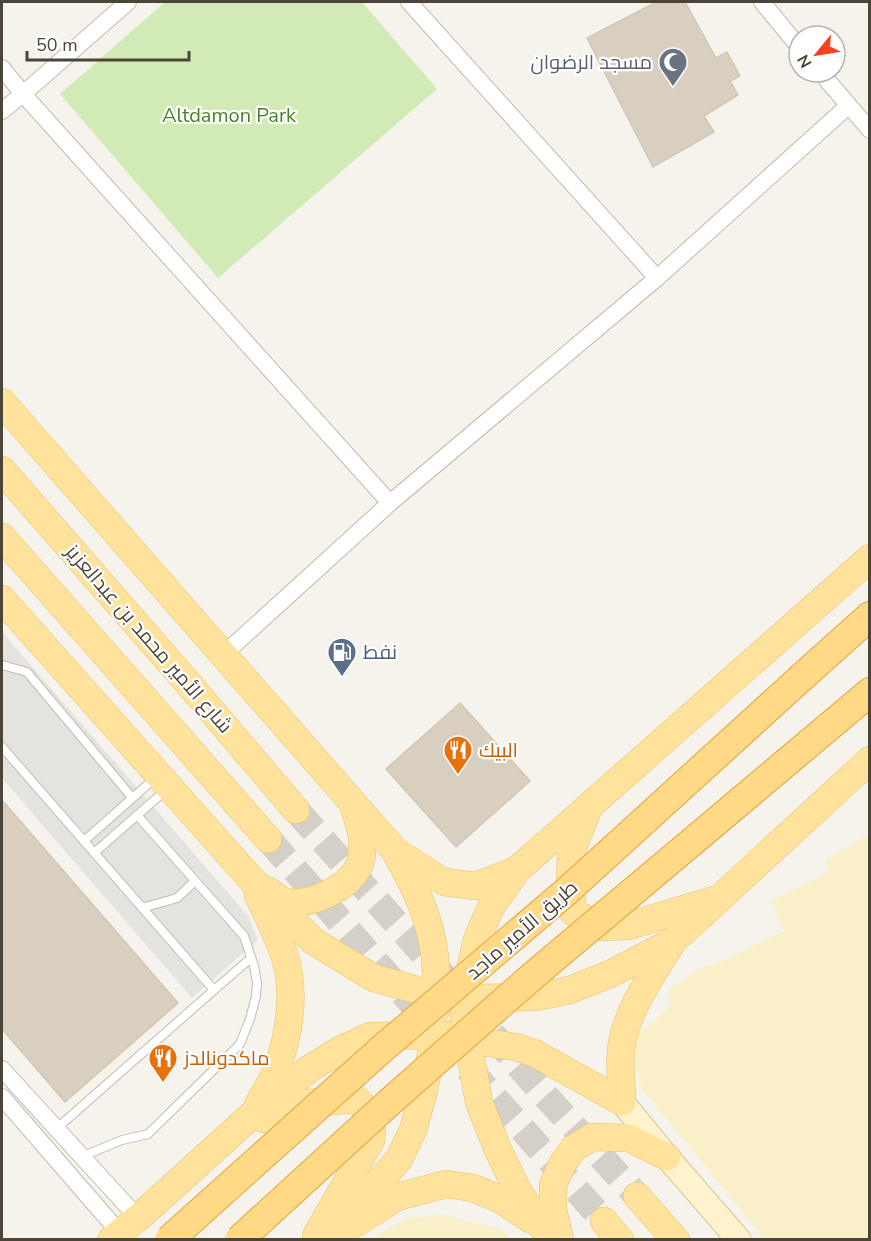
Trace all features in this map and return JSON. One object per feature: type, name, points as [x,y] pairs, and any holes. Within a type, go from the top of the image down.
[{"type":"highway","name":"طريق الأمير ماجد","points":[[169,1239],[384,1047],[559,899],[870,616]]},
{"type":"highway","points":[[239,1239],[535,974],[870,692]]},
{"type":"main road","points":[[2,402],[395,851],[444,882],[476,886],[517,870]]},
{"type":"main road","name":"شارع الأمير محمد بن عبدالعزيز","points":[[2,470],[296,810]]},
{"type":"main road","points":[[2,537],[268,839]]},
{"type":"main road","points":[[551,1235],[517,1189],[479,1102],[464,1019],[465,997],[477,939],[491,907],[517,870],[870,558]]},
{"type":"main road","points":[[2,599],[251,879],[314,941],[374,978],[417,990],[465,997],[536,997],[570,990],[610,974],[672,942],[870,760]]},
{"type":"main road","points":[[251,879],[285,902],[309,901],[334,891],[346,883],[360,864],[363,847],[360,827],[352,804]]},
{"type":"main road","points":[[589,808],[572,852],[570,881],[573,912],[600,927],[628,926],[723,897]]},
{"type":"main road","points":[[329,1239],[399,1159],[413,1130],[424,1090],[437,993],[435,948],[426,912],[395,851]]},
{"type":"main road","points":[[251,879],[285,956],[290,981],[285,1042],[277,1069],[253,1114]]},
{"type":"main road","points":[[622,1102],[621,1049],[632,1014],[648,981],[672,942]]},
{"type":"main road","points":[[123,1230],[253,1114],[309,1070],[340,1050],[370,1036],[451,1035],[468,1040],[516,1047],[534,1053],[622,1102],[739,1239]]},
{"type":"main road","points":[[226,1138],[296,1104],[356,1099],[364,1106],[373,1123],[370,1140],[314,1239]]},
{"type":"main road","points":[[551,1235],[554,1210],[553,1185],[563,1163],[574,1148],[592,1137],[629,1138],[667,1157]]},
{"type":"main road","points":[[329,1239],[397,1197],[446,1184],[473,1188],[500,1199],[551,1235]]},
{"type":"main road","points":[[637,1196],[676,1239]]},
{"type":"street","points":[[2,111],[128,2]]},
{"type":"street","points":[[409,2],[657,278]]},
{"type":"street","points":[[762,2],[787,32]]},
{"type":"street","points":[[2,68],[390,503]]},
{"type":"street","points":[[830,84],[870,130]]},
{"type":"street","points":[[224,654],[390,503],[657,278],[848,105]]},
{"type":"street","points":[[2,1069],[81,1157],[123,1230]]},
{"type":"street","points":[[4,1106],[123,1230]]},
{"type":"lane","points":[[2,665],[27,672],[130,795]]},
{"type":"lane","points":[[2,747],[214,990]]},
{"type":"lane","points":[[94,853],[138,815],[163,782]]},
{"type":"lane","points":[[84,841],[163,782]]},
{"type":"lane","points":[[81,1157],[122,1140],[148,1134],[240,1044],[256,996],[257,983],[244,936],[138,815]]},
{"type":"lane","points":[[142,908],[177,898],[195,881]]},
{"type":"lane","points":[[56,1129],[251,958]]},
{"type":"green space","name":"Altdamon Park","points":[[165,2],[362,2],[437,89],[218,278],[60,94]]},
{"type":"sand","points":[[869,834],[869,1239],[765,1239],[642,1089],[628,1044],[669,1007],[669,990],[704,966],[714,965],[784,931],[771,901],[828,872],[825,861]]},
{"type":"sand","points":[[443,1215],[503,1230],[511,1239],[376,1239],[376,1236],[407,1218]]},
{"type":"shaded area","points":[[2,632],[248,916],[258,940],[192,998],[2,778]]},
{"type":"building","name":"مسجد الرضوان","points":[[656,2],[685,2],[716,58],[727,52],[740,76],[730,81],[738,95],[704,116],[714,132],[653,167],[587,38]]},
{"type":"building","name":"البيك","points":[[460,703],[530,781],[456,847],[386,769]]},
{"type":"building","points":[[2,800],[178,1003],[65,1102],[2,1029]]},
{"type":"tunnel","points":[[296,810],[444,977]]},
{"type":"tunnel","points":[[268,839],[437,1032]]},
{"type":"tunnel","points":[[492,1034],[637,1196]]},
{"type":"tunnel","points":[[468,1068],[604,1221]]},
{"type":"place","name":"مسجد الرضوان","points":[[673,88]]},
{"type":"place","name":"نفط","points":[[342,678]]},
{"type":"place","name":"البيك","points":[[458,776]]},
{"type":"place","name":"ماكدونالدز","points":[[163,1084]]}]
